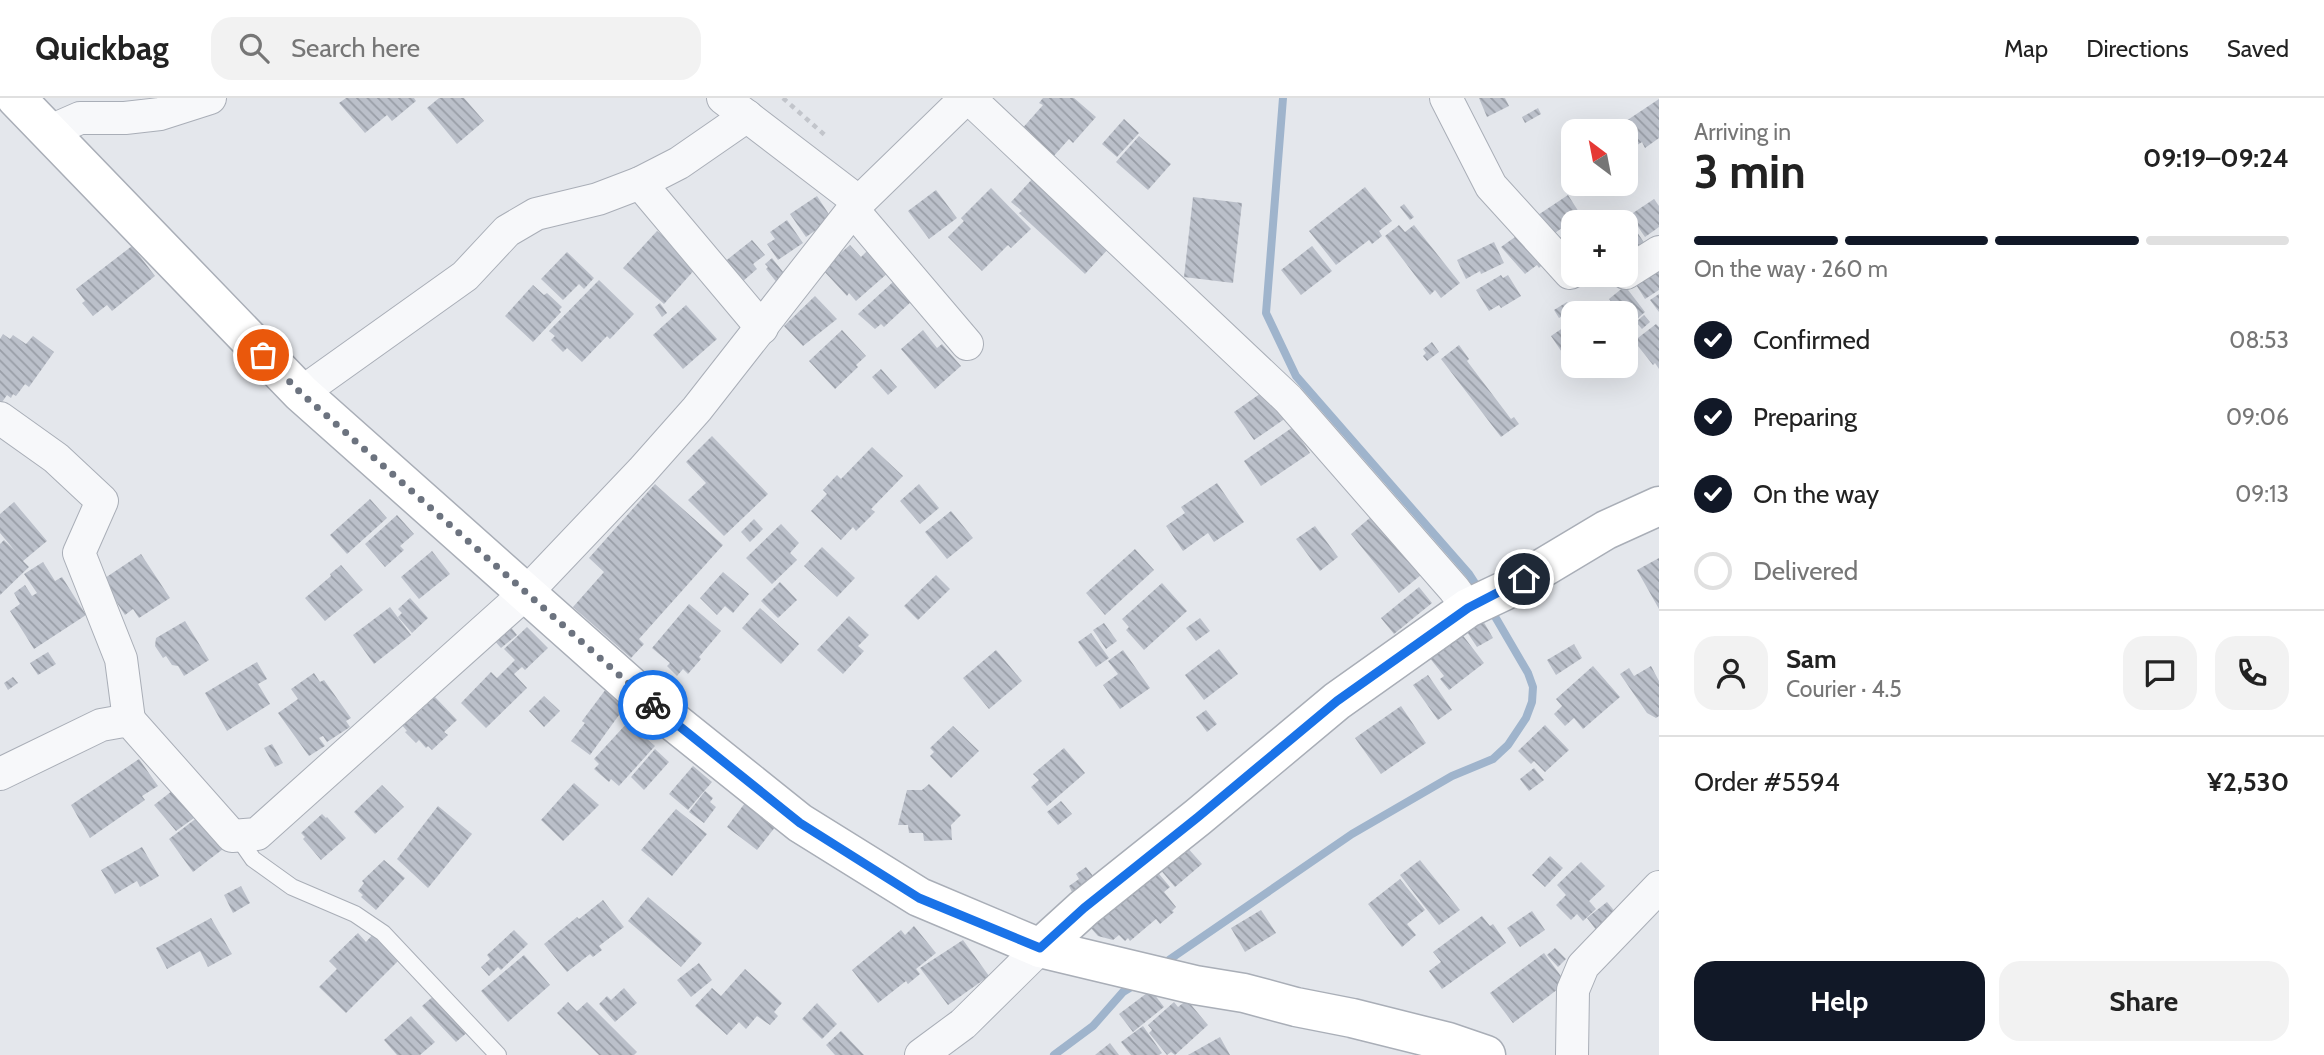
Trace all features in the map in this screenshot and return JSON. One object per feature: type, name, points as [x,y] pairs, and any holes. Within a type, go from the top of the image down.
[{"type":"street","points":[[16,98],[301,393],[644,698],[800,823],[919,898],[1040,948],[1195,985],[1244,993],[1352,1018],[1448,1042],[1486,1055]]},
{"type":"street","points":[[48,132],[80,118],[125,118],[160,114],[210,98]]},
{"type":"street","points":[[0,418],[56,458],[102,501],[79,553],[121,659],[129,720],[232,836],[257,834],[526,593],[669,440],[762,328],[856,206],[967,98],[1288,399],[1468,608]]},
{"type":"street","points":[[1446,98],[1491,186],[1561,263]]},
{"type":"street","points":[[301,393],[465,276],[507,231],[536,214],[598,199],[640,183],[679,163],[735,107],[856,206],[967,344]]},
{"type":"street","points":[[640,183],[762,328]]},
{"type":"street","points":[[1638,265],[1659,252]]},
{"type":"street","points":[[922,1055],[963,1024],[1084,908],[1337,701],[1468,608],[1504,591],[1606,530],[1659,506]]},
{"type":"street","points":[[0,774],[101,725],[129,720]]},
{"type":"street","points":[[1572,1055],[1573,990],[1583,966],[1659,887]]},
{"type":"lane","points":[[237,836],[253,859],[292,887],[355,914],[383,933],[498,1055]]},
{"type":"building","points":[[346,98],[414,98],[416,101],[392,121],[387,115],[365,133],[339,103]]},
{"type":"building","points":[[439,98],[464,98],[484,121],[457,144],[427,108]]},
{"type":"building","points":[[1043,98],[1074,98],[1096,117],[1073,143],[1069,139],[1052,158],[1020,131],[1043,105],[1039,103]]},
{"type":"building","points":[[1479,98],[1505,98],[1509,106],[1487,117]]},
{"type":"building","points":[[1659,99],[1659,138],[1645,148],[1642,142],[1638,145],[1638,119],[1629,119]]},
{"type":"building","points":[[1538,108],[1541,114],[1525,123],[1522,117]]},
{"type":"building","points":[[1124,119],[1139,133],[1117,157],[1102,144]]},
{"type":"building","points":[[1139,136],[1171,164],[1148,190],[1116,162]]},
{"type":"building","points":[[1035,176],[1111,246],[1085,274],[1019,213],[1022,211],[1011,202]]},
{"type":"building","points":[[1365,187],[1392,221],[1379,231],[1382,236],[1372,244],[1369,240],[1336,265],[1309,231]]},
{"type":"building","points":[[991,188],[1031,229],[1011,248],[1008,245],[982,271],[948,237],[964,221],[961,218]]},
{"type":"building","points":[[936,190],[957,218],[929,239],[908,211]]},
{"type":"building","points":[[817,196],[832,219],[806,237],[790,214]]},
{"type":"building","points":[[1566,196],[1578,210],[1561,210],[1561,229],[1552,235],[1538,215]]},
{"type":"building","points":[[1193,197],[1242,203],[1233,283],[1184,277]]},
{"type":"building","points":[[1654,199],[1659,206],[1659,227],[1645,237],[1638,227],[1638,210]]},
{"type":"building","points":[[1404,204],[1414,217],[1410,220],[1400,207]]},
{"type":"building","points":[[787,220],[803,243],[778,260],[767,244],[775,239],[770,232]]},
{"type":"building","points":[[1399,225],[1405,232],[1414,225],[1460,283],[1441,298],[1435,290],[1430,295],[1385,236]]},
{"type":"building","points":[[657,231],[697,267],[664,304],[623,268]]},
{"type":"building","points":[[1522,232],[1547,260],[1539,268],[1537,265],[1525,274],[1501,247]]},
{"type":"building","points":[[1638,234],[1647,247],[1638,251]]},
{"type":"building","points":[[752,240],[765,255],[753,264],[757,269],[735,288],[718,267]]},
{"type":"building","points":[[1494,242],[1504,263],[1466,279],[1457,260]]},
{"type":"building","points":[[850,245],[861,257],[869,249],[889,272],[856,301],[849,293],[847,296],[822,269]]},
{"type":"building","points":[[132,246],[155,276],[112,311],[107,305],[93,316],[82,303],[85,301],[76,289]]},
{"type":"building","points":[[1312,246],[1332,271],[1301,295],[1281,270]]},
{"type":"building","points":[[567,252],[594,278],[584,289],[579,284],[563,300],[541,279]]},
{"type":"building","points":[[772,258],[787,277],[778,284],[766,269],[768,267],[765,264]]},
{"type":"building","points":[[1659,267],[1659,290],[1645,299],[1638,287],[1638,281]]},
{"type":"building","points":[[1501,275],[1503,278],[1508,275],[1521,296],[1501,308],[1499,305],[1489,311],[1476,290]]},
{"type":"building","points":[[599,280],[634,314],[610,339],[607,336],[582,362],[567,348],[563,352],[551,340],[555,336],[549,331]]},
{"type":"building","points":[[894,281],[913,300],[884,327],[881,324],[875,329],[858,314]]},
{"type":"building","points":[[533,285],[562,307],[559,310],[561,312],[533,342],[505,316]]},
{"type":"building","points":[[1626,287],[1637,301],[1611,301],[1609,299]]},
{"type":"building","points":[[1659,294],[1659,312],[1650,300]]},
{"type":"building","points":[[815,296],[837,319],[803,346],[784,326]]},
{"type":"building","points":[[660,303],[667,313],[662,317],[655,307]]},
{"type":"building","points":[[1638,303],[1645,312],[1638,318]]},
{"type":"building","points":[[686,305],[717,339],[683,369],[653,335]]},
{"type":"building","points":[[1561,306],[1561,317],[1559,318],[1554,310]]},
{"type":"building","points":[[1644,315],[1650,322],[1642,329],[1638,320]]},
{"type":"building","points":[[1656,324],[1659,327],[1659,369],[1638,346],[1638,338]]},
{"type":"building","points":[[1561,329],[1561,351],[1551,336]]},
{"type":"building","points":[[842,330],[866,356],[835,389],[809,361]]},
{"type":"building","points":[[923,330],[937,348],[942,344],[961,366],[935,389],[901,349]]},
{"type":"building","points":[[3,334],[10,339],[13,335],[26,344],[33,336],[54,352],[29,387],[25,384],[16,396],[13,394],[11,398],[7,395],[0,405],[0,339]]},
{"type":"building","points":[[1432,342],[1439,352],[1427,361],[1423,356],[1426,353],[1423,349]]},
{"type":"building","points":[[1459,345],[1469,359],[1467,361],[1511,419],[1514,417],[1519,424],[1501,437],[1441,359]]},
{"type":"building","points":[[881,369],[897,387],[888,395],[872,377]]},
{"type":"building","points":[[1267,389],[1286,418],[1254,440],[1234,412]]},
{"type":"building","points":[[1293,427],[1310,453],[1261,486],[1244,461]]},
{"type":"building","points":[[712,436],[768,494],[724,536],[688,500],[706,483],[686,462]]},
{"type":"building","points":[[872,447],[903,476],[871,509],[875,512],[856,531],[853,527],[841,540],[811,511],[827,494],[823,490],[837,475],[841,479]]},
{"type":"building","points":[[1217,483],[1244,522],[1214,542],[1208,533],[1183,551],[1166,526],[1185,513],[1181,507]]},
{"type":"building","points":[[655,484],[723,545],[639,639],[644,644],[631,658],[573,607],[604,572],[589,558]]},
{"type":"building","points":[[919,484],[939,508],[920,524],[900,501]]},
{"type":"building","points":[[370,499],[387,518],[347,554],[330,535]]},
{"type":"building","points":[[14,502],[47,541],[23,561],[29,567],[0,595],[0,544],[4,540],[15,551],[0,533],[0,514]]},
{"type":"building","points":[[951,511],[973,538],[947,559],[925,532]]},
{"type":"building","points":[[397,515],[414,534],[400,546],[404,550],[385,567],[365,544]]},
{"type":"building","points":[[1372,516],[1421,575],[1399,593],[1351,534]]},
{"type":"building","points":[[754,519],[763,529],[750,542],[741,532]]},
{"type":"building","points":[[781,524],[799,543],[790,553],[797,560],[772,584],[746,558]]},
{"type":"building","points":[[1315,526],[1338,557],[1320,571],[1296,539]]},
{"type":"building","points":[[822,547],[855,578],[837,597],[804,566]]},
{"type":"building","points":[[1135,549],[1154,570],[1105,615],[1086,593]]},
{"type":"building","points":[[432,551],[450,574],[419,599],[401,577]]},
{"type":"building","points":[[141,554],[170,598],[139,618],[133,609],[125,615],[102,580]]},
{"type":"building","points":[[1659,558],[1659,609],[1637,570]]},
{"type":"building","points":[[43,562],[55,581],[62,577],[86,615],[34,649],[10,611],[20,604],[14,593],[25,585],[32,596],[37,593],[24,574]]},
{"type":"building","points":[[341,565],[363,590],[325,621],[305,598]]},
{"type":"building","points":[[723,572],[749,594],[733,613],[725,606],[717,615],[700,598]]},
{"type":"building","points":[[936,575],[950,589],[918,620],[904,606]]},
{"type":"building","points":[[780,582],[797,600],[778,618],[761,601]]},
{"type":"building","points":[[1162,583],[1187,611],[1144,650],[1126,630],[1129,627],[1122,619]]},
{"type":"building","points":[[1419,587],[1432,603],[1394,634],[1381,618]]},
{"type":"building","points":[[410,598],[428,618],[412,633],[398,617],[402,613],[398,609]]},
{"type":"building","points":[[689,604],[721,631],[688,674],[683,669],[677,676],[667,666],[670,663],[652,648]]},
{"type":"building","points":[[390,607],[411,635],[374,664],[353,635]]},
{"type":"building","points":[[760,608],[799,644],[781,664],[742,628]]},
{"type":"building","points":[[849,616],[869,635],[858,646],[864,651],[843,674],[817,650]]},
{"type":"building","points":[[1200,618],[1210,631],[1196,641],[1186,628]]},
{"type":"building","points":[[1482,619],[1493,638],[1477,647],[1465,629]]},
{"type":"building","points":[[185,621],[209,660],[184,676],[178,666],[172,665],[166,656],[163,658],[155,646],[156,638]]},
{"type":"building","points":[[1104,623],[1117,641],[1106,649],[1093,630]]},
{"type":"building","points":[[509,625],[517,635],[501,648],[493,639]]},
{"type":"building","points":[[527,627],[548,648],[525,670],[522,667],[514,674],[527,688],[486,728],[461,703],[491,672],[497,678],[515,660],[504,649]]},
{"type":"building","points":[[1091,633],[1109,658],[1096,667],[1078,642]]},
{"type":"building","points":[[1461,633],[1484,663],[1449,690],[1440,679],[1444,676],[1429,657]]},
{"type":"building","points":[[1574,644],[1582,658],[1556,675],[1547,660]]},
{"type":"building","points":[[1219,649],[1238,674],[1204,700],[1185,675]]},
{"type":"building","points":[[996,650],[1022,681],[989,709],[963,678]]},
{"type":"building","points":[[1123,650],[1150,688],[1120,709],[1103,685],[1118,674],[1108,661]]},
{"type":"building","points":[[48,652],[56,664],[38,675],[30,663]]},
{"type":"building","points":[[257,662],[267,679],[258,684],[270,704],[227,731],[205,693]]},
{"type":"building","points":[[1593,666],[1620,697],[1583,729],[1574,718],[1565,726],[1554,714],[1562,706],[1556,699]]},
{"type":"building","points":[[1651,666],[1659,681],[1659,716],[1656,718],[1647,713],[1620,674],[1629,668],[1634,676]]},
{"type":"building","points":[[314,673],[320,682],[324,680],[351,718],[346,721],[350,727],[327,742],[323,736],[319,738],[325,746],[309,756],[278,713],[298,699],[291,689]]},
{"type":"building","points":[[1428,675],[1452,710],[1438,720],[1413,685]]},
{"type":"building","points":[[13,677],[18,683],[8,690],[4,683]]},
{"type":"building","points":[[606,689],[627,704],[590,755],[571,741]]},
{"type":"building","points":[[544,696],[560,711],[544,727],[529,711]]},
{"type":"building","points":[[435,697],[457,720],[444,732],[448,735],[432,750],[419,740],[416,743],[401,724],[409,717],[411,719]]},
{"type":"building","points":[[1401,706],[1426,743],[1381,774],[1355,738]]},
{"type":"building","points":[[1206,710],[1217,724],[1207,732],[1196,717]]},
{"type":"building","points":[[628,722],[655,746],[619,786],[611,779],[609,782],[594,769],[599,764],[594,759]]},
{"type":"building","points":[[1545,725],[1569,750],[1545,772],[1534,761],[1531,764],[1518,751]]},
{"type":"building","points":[[953,726],[979,751],[951,778],[930,756],[934,752],[930,748]]},
{"type":"building","points":[[272,744],[283,763],[275,767],[264,748]]},
{"type":"building","points":[[1064,748],[1085,773],[1047,806],[1031,787],[1039,780],[1033,774]]},
{"type":"building","points":[[655,749],[669,762],[644,790],[631,777]]},
{"type":"building","points":[[139,759],[158,786],[142,796],[145,800],[90,838],[71,805]]},
{"type":"building","points":[[693,766],[712,782],[688,810],[669,794]]},
{"type":"building","points":[[1534,768],[1544,780],[1529,791],[1520,779]]},
{"type":"building","points":[[574,783],[599,805],[563,841],[541,820]]},
{"type":"building","points":[[929,784],[961,815],[951,825],[952,840],[924,841],[923,833],[909,833],[908,825],[898,825],[907,790],[922,790]]},
{"type":"building","points":[[382,785],[404,807],[375,834],[354,812]]},
{"type":"building","points":[[172,791],[194,818],[176,831],[154,805]]},
{"type":"building","points":[[705,791],[713,798],[710,802],[716,807],[704,823],[689,812]]},
{"type":"building","points":[[1061,801],[1072,814],[1058,825],[1047,812]]},
{"type":"building","points":[[745,803],[776,826],[757,850],[727,827]]},
{"type":"building","points":[[438,806],[472,834],[428,888],[397,859]]},
{"type":"building","points":[[676,809],[707,834],[672,876],[641,850]]},
{"type":"building","points":[[322,814],[346,838],[321,860],[301,833]]},
{"type":"building","points":[[198,817],[223,849],[193,872],[169,839]]},
{"type":"building","points":[[1186,846],[1202,864],[1175,887],[1159,868]]},
{"type":"building","points":[[142,847],[159,876],[140,887],[137,881],[115,894],[101,870]]},
{"type":"building","points":[[1550,856],[1563,868],[1545,887],[1532,875]]},
{"type":"building","points":[[384,860],[405,878],[376,910],[358,891],[364,883],[362,881]]},
{"type":"building","points":[[1420,860],[1460,910],[1439,925],[1400,875]]},
{"type":"building","points":[[1581,862],[1605,886],[1589,901],[1596,909],[1583,921],[1577,914],[1571,920],[1556,905],[1566,895],[1557,885]]},
{"type":"building","points":[[1086,867],[1093,876],[1072,892],[1069,886],[1079,879],[1076,874]]},
{"type":"building","points":[[1154,868],[1170,887],[1164,892],[1176,907],[1172,911],[1174,912],[1160,924],[1156,919],[1130,941],[1128,938],[1125,941],[1119,935],[1113,940],[1098,936],[1089,926]]},
{"type":"building","points":[[1400,879],[1425,910],[1407,924],[1416,935],[1402,947],[1368,904]]},
{"type":"building","points":[[241,886],[250,903],[233,913],[224,895]]},
{"type":"building","points":[[648,897],[702,943],[681,967],[628,921]]},
{"type":"building","points":[[603,900],[624,927],[599,946],[602,950],[593,957],[590,954],[567,972],[544,944]]},
{"type":"building","points":[[1607,902],[1617,914],[1597,931],[1587,918]]},
{"type":"building","points":[[1261,910],[1276,933],[1245,952],[1231,928]]},
{"type":"building","points":[[1532,911],[1545,930],[1520,947],[1507,928]]},
{"type":"building","points":[[1482,916],[1490,926],[1493,924],[1506,943],[1442,989],[1429,971],[1441,962],[1433,952]]},
{"type":"building","points":[[211,918],[232,954],[208,967],[200,951],[167,969],[156,948]]},
{"type":"building","points":[[914,926],[936,953],[916,969],[920,974],[908,984],[906,981],[878,1003],[852,970],[901,930],[905,935]]},
{"type":"building","points":[[514,930],[528,944],[501,970],[498,967],[489,976],[481,967],[490,959],[487,955]]},
{"type":"building","points":[[358,933],[366,942],[374,933],[400,959],[346,1013],[319,987],[337,969],[329,961]]},
{"type":"building","points":[[963,940],[989,976],[948,1005],[920,968]]},
{"type":"building","points":[[1555,948],[1566,959],[1558,967],[1547,955]]},
{"type":"building","points":[[1544,953],[1566,983],[1513,1023],[1490,993]]},
{"type":"building","points":[[524,955],[550,985],[508,1022],[481,991]]},
{"type":"building","points":[[699,963],[712,980],[691,997],[677,980]]},
{"type":"building","points":[[745,969],[782,1003],[774,1012],[778,1016],[770,1025],[757,1016],[746,1029],[739,1022],[727,1035],[695,1006],[712,988],[721,996]]},
{"type":"building","points":[[624,988],[637,1003],[615,1022],[599,1004],[607,996],[611,1000]]},
{"type":"building","points":[[1151,990],[1164,1007],[1133,1032],[1119,1014]]},
{"type":"building","points":[[436,994],[470,1030],[456,1042],[422,1006]]},
{"type":"building","points":[[1187,1000],[1208,1025],[1175,1055],[1171,1052],[1167,1055],[1149,1033],[1152,1030],[1148,1025],[1174,1002],[1178,1007]]},
{"type":"building","points":[[568,1002],[577,1011],[587,1002],[637,1052],[634,1055],[599,1055],[557,1013]]},
{"type":"building","points":[[817,1003],[837,1024],[822,1039],[802,1019]]},
{"type":"building","points":[[411,1016],[435,1042],[420,1055],[397,1055],[384,1040]]},
{"type":"building","points":[[1143,1026],[1162,1053],[1159,1055],[1131,1055],[1121,1042]]},
{"type":"building","points":[[841,1031],[864,1055],[835,1055],[826,1045]]},
{"type":"building","points":[[1220,1037],[1230,1055],[1188,1055]]},
{"type":"building","points":[[1110,1043],[1119,1055],[1095,1055]]},
{"type":"waterway","points":[[1283,98],[1266,313],[1296,376],[1469,574],[1480,591]]},
{"type":"waterway","points":[[1163,964],[1352,834],[1452,776],[1493,759],[1508,745],[1526,718],[1532,702],[1533,687],[1528,673],[1490,608]]},
{"type":"waterway","points":[[1054,1055],[1093,1026],[1123,992],[1136,984]]},
{"type":"way so far","points":[[263,355],[301,393],[653,705]]},
{"type":"route","points":[[653,705],[800,823],[919,898],[1040,948],[1084,908],[1337,701],[1468,608],[1524,579]]}]
